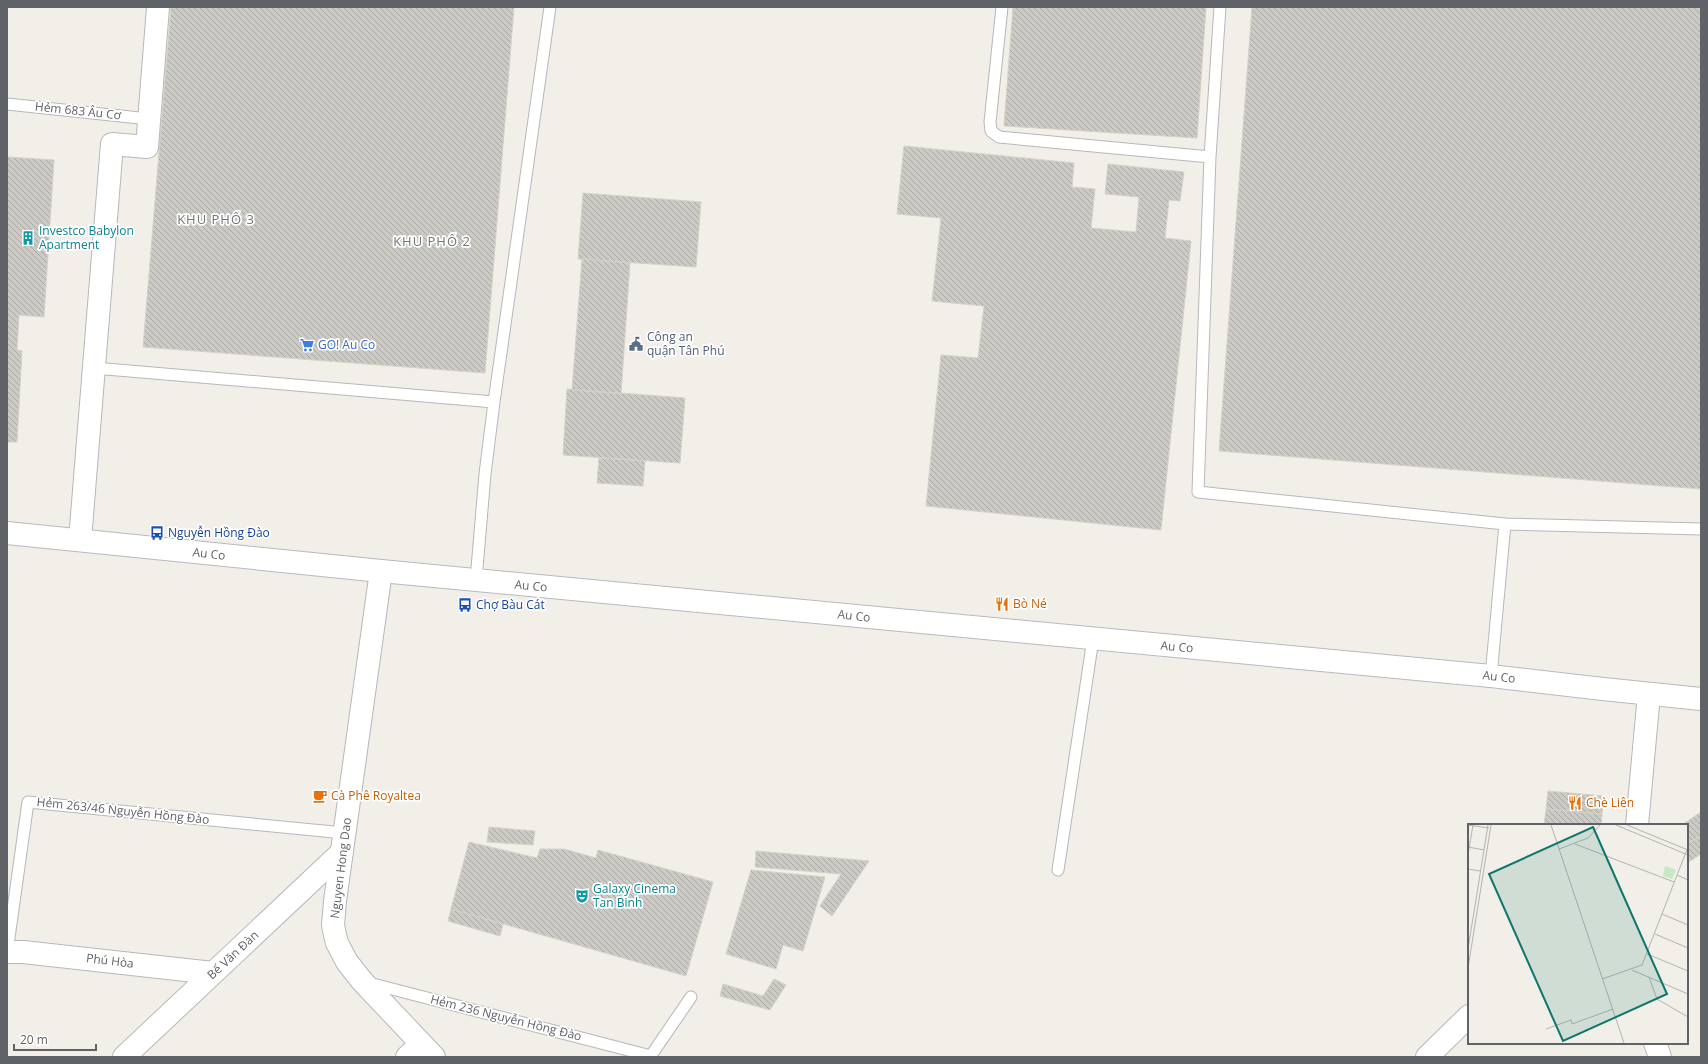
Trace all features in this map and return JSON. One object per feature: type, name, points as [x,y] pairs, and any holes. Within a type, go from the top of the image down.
[{"type":"street","points":[[80,540],[112,144],[147,147],[158,7]]},
{"type":"street","name":"Au Co","points":[[7,533],[1093,640],[1491,676],[1701,699]]},
{"type":"street","name":"Nguyen Hong Dao","points":[[381,571],[343,843],[334,913],[334,930],[337,943],[353,972],[421,1053]]},
{"type":"street","points":[[1637,824],[1649,694]]},
{"type":"street","name":"Bế Văn Đàn","points":[[124,1057],[214,973],[343,843]]},
{"type":"street","name":"Phú Hòa","points":[[7,952],[23,952],[214,973]]},
{"type":"street","points":[[1427,1057],[1468,1017]]},
{"type":"street","points":[[1655,1044],[1660,1057]]},
{"type":"lane","points":[[476,580],[485,474],[494,402],[550,7]]},
{"type":"lane","points":[[1002,7],[990,122],[991,132],[994,135],[999,137],[1210,157]]},
{"type":"lane","points":[[1220,7],[1210,157],[1198,492],[1505,524],[1701,529]]},
{"type":"lane","name":"Hẻm 683 Âu Cơ","points":[[7,104],[149,119]]},
{"type":"lane","points":[[94,368],[494,402]]},
{"type":"lane","points":[[1491,676],[1505,524]]},
{"type":"lane","points":[[1058,870],[1093,640]]},
{"type":"lane","name":"Hẻm 263/46 Nguyễn Hồng Đào","points":[[7,952],[28,802],[343,843]]},
{"type":"lane","name":"Hẻm 236 Nguyễn Hồng Đào","points":[[362,981],[651,1056]]},
{"type":"lane","points":[[651,1056],[691,997]]},
{"type":"building","points":[[171,7],[514,7],[485,373],[143,347]]},
{"type":"building","points":[[1013,7],[1206,7],[1197,138],[1004,126]]},
{"type":"building","points":[[1252,7],[1701,7],[1701,489],[1219,451]]},
{"type":"building","points":[[904,146],[1074,163],[1072,187],[1095,189],[1091,228],[1136,232],[1139,197],[1105,194],[1108,164],[1184,172],[1180,201],[1169,200],[1165,238],[1191,241],[1161,530],[926,506],[941,355],[978,358],[984,306],[932,301],[941,218],[897,214]]},
{"type":"building","name":"Investco Babylon Apartment","points":[[7,157],[54,160],[44,317],[19,315],[17,350],[22,351],[17,442],[7,442]]},
{"type":"building","points":[[583,193],[701,202],[696,267],[578,259]]},
{"type":"building","points":[[582,259],[630,263],[621,394],[572,390]]},
{"type":"building","points":[[567,389],[685,398],[680,463],[563,455]]},
{"type":"building","points":[[599,458],[645,461],[643,486],[597,483]]},
{"type":"building","name":"Chè Liên","points":[[1548,791],[1604,796],[1602,814],[1546,809]]},
{"type":"building","points":[[1546,809],[1602,814],[1601,824],[1544,824]]},
{"type":"building","points":[[1701,812],[1701,836],[1688,843],[1688,824],[1683,824]]},
{"type":"building","points":[[489,827],[535,831],[533,845],[487,842]]},
{"type":"building","points":[[1701,836],[1701,854],[1688,862],[1688,843]]},
{"type":"building","name":"Galaxy Cinema Tan Binh","points":[[469,842],[537,858],[540,849],[564,849],[596,858],[598,850],[713,882],[686,976],[451,909]]},
{"type":"building","points":[[756,851],[869,861],[832,916],[820,906],[841,874],[755,867]]},
{"type":"building","points":[[751,870],[825,877],[803,951],[783,945],[776,969],[726,954]]},
{"type":"building","points":[[451,909],[503,924],[500,936],[448,921]]},
{"type":"building","points":[[774,979],[786,985],[770,1010],[720,996],[723,984],[763,996]]},
{"type":"place","name":"Investco Babylon Apartment","points":[[28,238]]},
{"type":"place","name":"Công an quận Tân Phú","points":[[636,344]]},
{"type":"place","name":"GO! Au Co","points":[[307,345]]},
{"type":"place","name":"Nguyễn Hồng Đào","points":[[157,533]]},
{"type":"place","name":"Bò Né","points":[[1002,604]]},
{"type":"place","name":"Chợ Bàu Cát","points":[[465,605]]},
{"type":"place","name":"Cà Phê Royaltea","points":[[320,796]]},
{"type":"place","name":"Chè Liên","points":[[1575,803]]},
{"type":"place","name":"Galaxy Cinema Tan Binh","points":[[582,896]]},
{"type":"district","name":"KHU PHỐ 3","points":[[216,219]]},
{"type":"district","name":"KHU PHỐ 2","points":[[432,241]]}]
